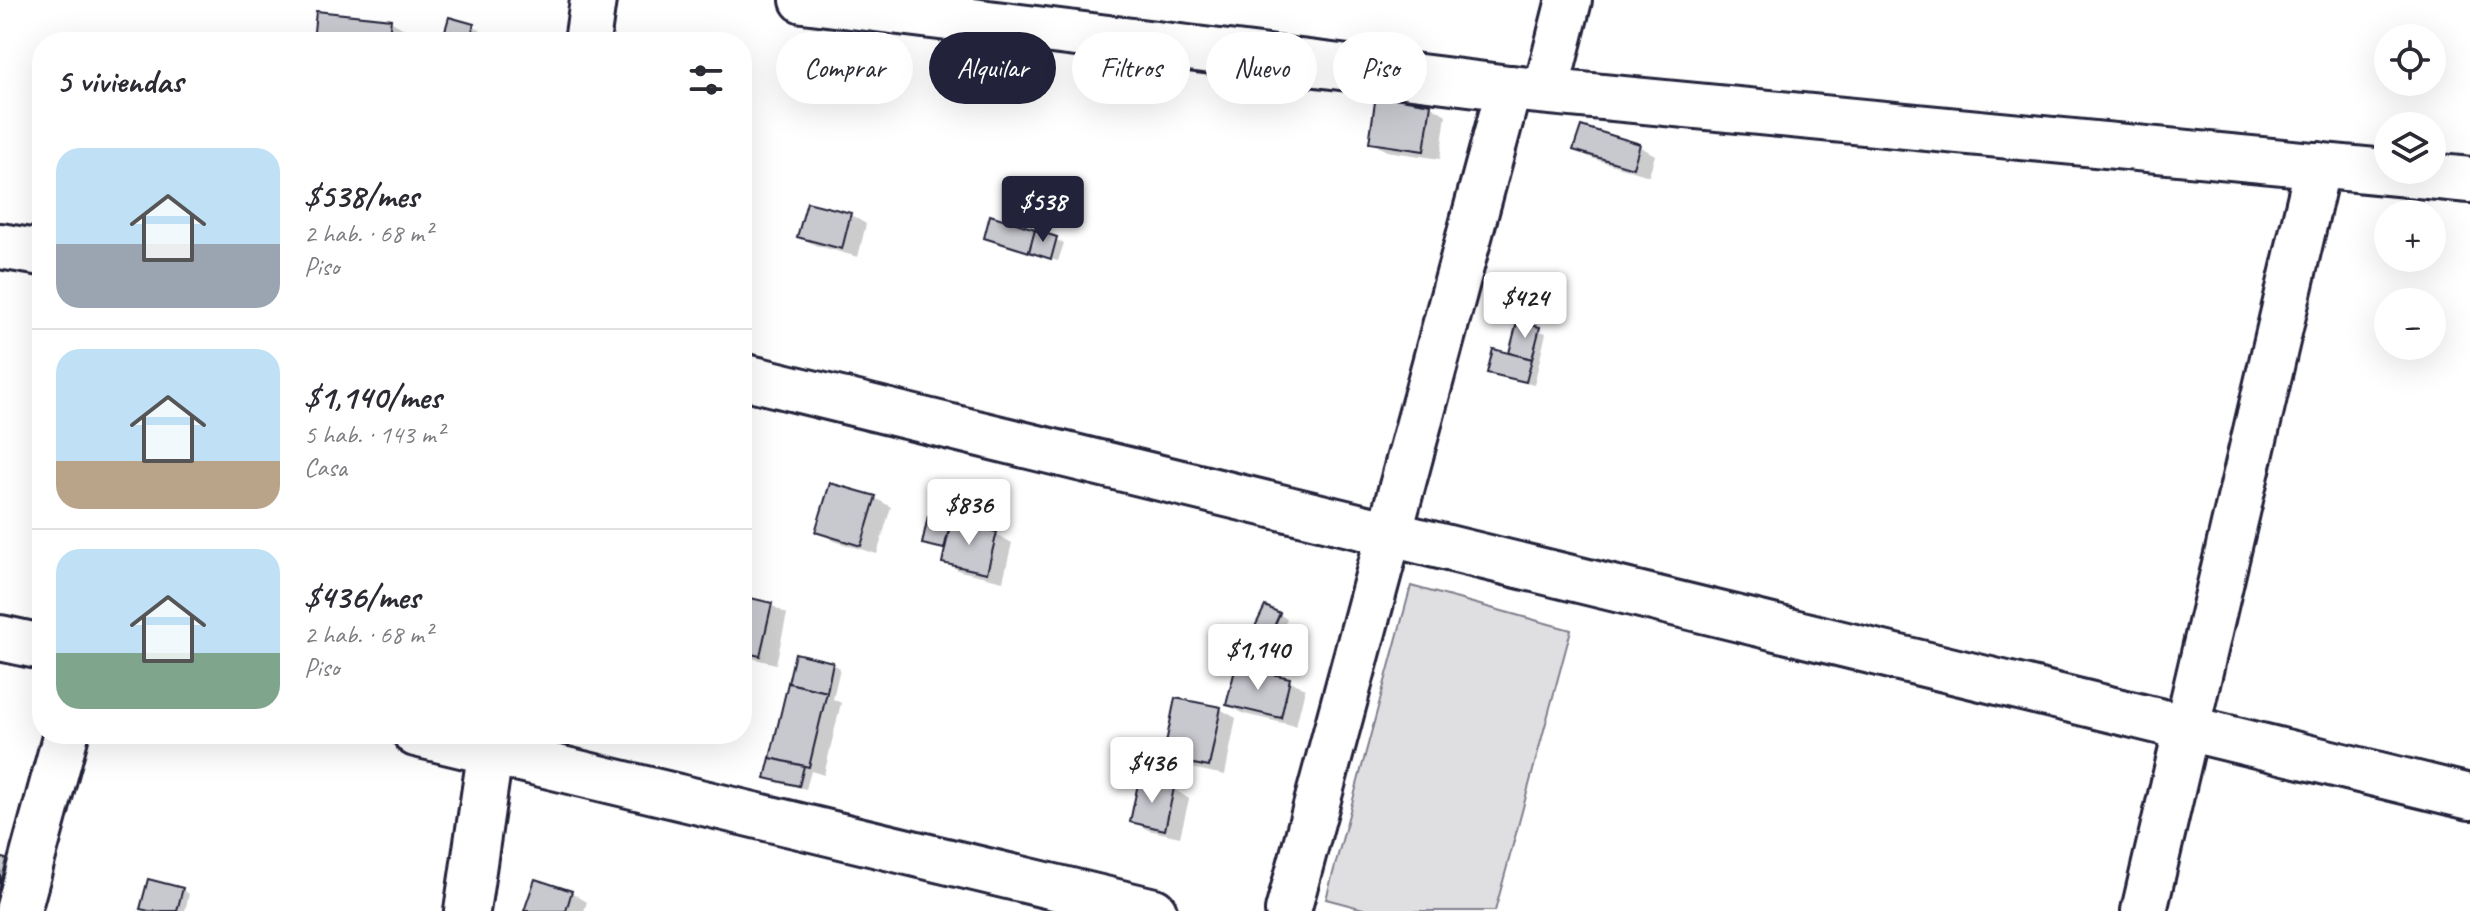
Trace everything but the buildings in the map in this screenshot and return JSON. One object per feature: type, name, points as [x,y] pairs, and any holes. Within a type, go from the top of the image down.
[{"type":"street","points":[[588,32],[593,0]]},
{"type":"street","points":[[803,0],[1528,90],[2470,180]]},
{"type":"street","points":[[1288,911],[1390,533],[1528,90],[1569,0]]},
{"type":"street","points":[[2144,911],[2318,165]]},
{"type":"street","points":[[0,246],[32,251]]},
{"type":"street","points":[[752,378],[2470,797]]},
{"type":"street","points":[[0,638],[32,645]]},
{"type":"street","points":[[18,911],[63,744]]},
{"type":"street","points":[[467,911],[492,744]]},
{"type":"street","points":[[496,744],[1154,911]]},
{"type":"shaded area","points":[[1411,586],[1571,630],[1495,911],[1371,911],[1326,899]]}]
